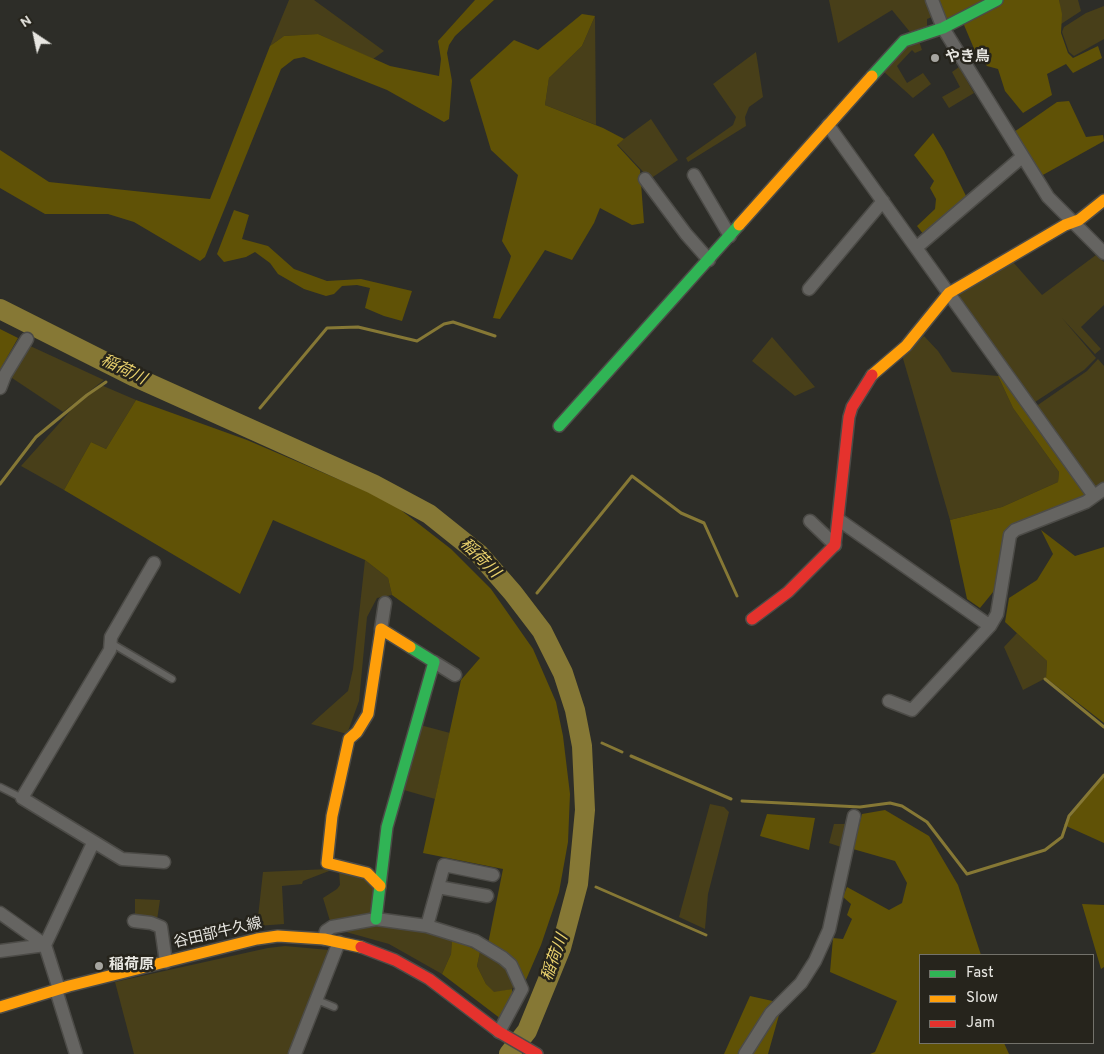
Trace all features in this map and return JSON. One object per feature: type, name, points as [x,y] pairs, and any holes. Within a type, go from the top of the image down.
[{"type":"street","points":[[932,0],[943,28],[1048,197],[1104,253]]},
{"type":"street","points":[[559,426],[904,41],[943,28],[997,0]]},
{"type":"street","points":[[828,125],[949,293],[1099,493],[1086,502],[1015,530],[1010,535],[998,614],[990,626],[912,710],[889,701]]},
{"type":"street","points":[[916,248],[1022,157]]},
{"type":"street","points":[[694,175],[730,236]]},
{"type":"street","points":[[645,179],[708,260]]},
{"type":"street","points":[[752,619],[788,592],[835,545],[839,520],[840,483],[852,407],[871,376],[906,346],[949,293],[1065,225],[1073,223],[1104,200]]},
{"type":"street","points":[[809,289],[884,201]]},
{"type":"street","points":[[0,388],[5,375],[27,339]]},
{"type":"street","points":[[839,520],[990,626]]},
{"type":"street","points":[[810,521],[835,545]]},
{"type":"street","points":[[154,563],[111,637],[110,650],[22,798],[122,859],[164,862]]},
{"type":"street","points":[[380,886],[367,873],[327,863],[327,858],[332,816],[349,739],[357,732],[368,714],[372,698],[385,603]]},
{"type":"street","points":[[380,629],[455,675]]},
{"type":"street","points":[[376,919],[387,827],[434,662]]},
{"type":"street","points":[[745,1054],[771,1013],[801,983],[829,930],[854,816]]},
{"type":"street","points":[[45,945],[93,843]]},
{"type":"street","points":[[427,926],[444,865],[493,875]]},
{"type":"street","points":[[438,887],[487,896]]},
{"type":"street","points":[[0,913],[45,945],[76,1054]]},
{"type":"street","points":[[324,939],[326,931],[332,927],[376,919],[427,926],[475,941],[504,958],[511,965],[522,989],[501,1033]]},
{"type":"street","points":[[134,922],[151,923],[161,927],[166,962]]},
{"type":"street","name":"谷田部牛久線","points":[[0,1007],[57,990],[264,938],[278,936],[324,939],[367,948],[412,969],[429,979],[501,1033],[534,1053]]},
{"type":"street","points":[[295,1054],[339,942]]},
{"type":"street","points":[[0,951],[45,945]]},
{"type":"lane","points":[[111,643],[172,678]]},
{"type":"lane","points":[[0,787],[22,798]]},
{"type":"lane","points":[[317,1000],[334,1007]]},
{"type":"shaded area","points":[[289,0],[314,0],[384,51],[373,59],[318,34],[284,36],[270,46]]},
{"type":"shaded area","points":[[475,0],[494,0],[455,36],[449,45],[447,53],[452,81],[449,119],[444,122],[387,90],[304,57],[294,59],[281,69],[205,257],[200,261],[134,222],[108,214],[45,214],[0,188],[0,150],[49,182],[210,199],[270,46],[284,36],[318,34],[390,66],[439,76],[441,59],[438,41]]},
{"type":"shaded area","points":[[829,0],[927,0],[932,17],[927,19],[927,26],[910,32],[892,10],[838,43]]},
{"type":"shaded area","points":[[938,0],[1059,0],[1062,14],[1061,33],[1068,53],[1073,58],[1098,46],[1102,58],[1073,73],[1066,64],[1047,74],[1052,95],[1023,113],[1005,91],[998,69],[987,66],[975,51],[964,25],[945,22]]},
{"type":"shaded area","points":[[1059,0],[1078,0],[1081,11],[1061,24]]},
{"type":"shaded area","points":[[1104,6],[1104,39],[1074,56],[1069,52],[1062,32],[1064,27],[1086,13]]},
{"type":"shaded area","points":[[582,14],[595,16],[582,46],[549,78],[545,105],[603,128],[624,139],[617,145],[640,170],[644,223],[632,225],[600,208],[594,223],[572,260],[545,250],[500,319],[493,318],[511,256],[502,241],[518,175],[491,150],[470,80],[514,40],[538,50]]},
{"type":"shaded area","points":[[595,16],[596,125],[545,105],[549,78],[582,46]]},
{"type":"shaded area","points":[[919,41],[922,50],[915,53],[912,50],[897,66],[907,83],[923,73],[931,84],[913,98],[883,71],[905,46]]},
{"type":"shaded area","points":[[756,52],[763,97],[749,107],[745,117],[746,126],[688,162],[686,158],[733,125],[736,117],[713,84]]},
{"type":"shaded area","points":[[959,67],[974,93],[949,108],[942,97],[960,87],[952,72]]},
{"type":"shaded area","points":[[1069,101],[1086,137],[1103,135],[1104,141],[1041,176],[1014,132],[1057,102]]},
{"type":"shaded area","points":[[651,119],[678,160],[650,179],[617,144]]},
{"type":"shaded area","points":[[933,133],[966,196],[924,235],[917,226],[935,209],[936,199],[930,188],[934,181],[914,155]]},
{"type":"shaded area","points":[[234,210],[249,215],[242,239],[268,246],[294,269],[327,281],[361,279],[412,291],[402,321],[365,308],[370,288],[357,285],[342,286],[334,294],[326,296],[304,289],[278,274],[270,263],[255,252],[246,257],[224,262],[217,254]]},
{"type":"shaded area","points":[[1096,255],[1104,262],[1104,305],[1081,327],[1101,349],[1095,354],[1062,318],[1096,358],[1084,370],[1035,402],[959,300],[960,294],[1013,262],[1042,295]]},
{"type":"shaded area","points":[[0,329],[18,338],[0,370]]},
{"type":"shaded area","points":[[924,336],[938,351],[952,372],[998,376],[1013,408],[1059,472],[1058,482],[1002,507],[950,520],[902,355]]},
{"type":"shaded area","points":[[772,337],[815,387],[795,396],[752,361]]},
{"type":"shaded area","points":[[28,345],[104,380],[63,412],[9,376]]},
{"type":"shaded area","points":[[1098,359],[1104,366],[1104,484],[1094,487],[1035,407],[1087,371]]},
{"type":"shaded area","points":[[1002,374],[1086,493],[1084,499],[1015,526],[998,586],[980,608],[967,599],[950,520],[1002,507],[1058,482],[1059,472],[1013,408],[998,376]]},
{"type":"shaded area","points":[[101,385],[136,400],[106,449],[91,442],[64,490],[21,466],[73,408]]},
{"type":"shaded area","points":[[136,400],[247,440],[368,492],[397,507],[451,549],[491,589],[533,649],[556,702],[563,736],[570,794],[568,842],[559,892],[541,945],[525,982],[488,944],[503,869],[423,853],[461,680],[480,658],[392,595],[388,578],[365,560],[273,520],[240,594],[64,490],[91,442],[106,449]]},
{"type":"shaded area","points":[[1041,530],[1075,556],[1104,547],[1104,723],[1046,678],[1047,661],[1005,622],[1009,598],[1037,580],[1053,554]]},
{"type":"shaded area","points":[[365,560],[388,578],[392,595],[377,598],[367,617],[359,701],[347,734],[311,724],[348,691],[353,669]]},
{"type":"shaded area","points":[[1017,633],[1047,661],[1046,678],[1023,690],[1004,647]]},
{"type":"shaded area","points":[[420,725],[450,733],[435,799],[404,790]]},
{"type":"shaded area","points":[[1104,774],[1104,843],[1064,825]]},
{"type":"shaded area","points":[[710,804],[724,807],[729,812],[708,894],[705,929],[679,917]]},
{"type":"shaded area","points":[[885,810],[929,836],[958,885],[981,954],[919,954],[919,1044],[1004,1044],[1009,1054],[870,1054],[875,1052],[897,1001],[830,972],[833,938],[843,939],[852,919],[847,915],[851,904],[843,897],[847,887],[889,910],[902,903],[907,883],[895,861],[853,849],[862,814]]},
{"type":"shaded area","points":[[767,814],[815,818],[809,850],[760,836]]},
{"type":"shaded area","points":[[834,824],[847,824],[841,847],[829,843]]},
{"type":"shaded area","points":[[328,869],[329,871],[303,881],[302,884],[282,886],[284,924],[257,926],[263,872]]},
{"type":"shaded area","points":[[339,870],[352,871],[375,887],[373,916],[330,921],[323,898],[340,885]]},
{"type":"shaded area","points":[[135,899],[160,900],[157,920],[135,918]]},
{"type":"shaded area","points":[[1082,904],[1104,905],[1104,967],[1101,969]]},
{"type":"shaded area","points":[[396,923],[452,938],[451,954],[442,974],[389,944],[339,930]]},
{"type":"shaded area","points":[[452,938],[480,952],[477,966],[486,984],[494,992],[512,989],[512,998],[501,1019],[442,974],[451,954]]},
{"type":"shaded area","points":[[285,946],[329,950],[320,980],[288,1054],[134,1054],[115,982],[268,948]]},
{"type":"shaded area","points":[[480,952],[508,969],[516,984],[512,989],[494,993],[486,984],[477,966]]},
{"type":"shaded area","points":[[750,996],[777,1002],[742,1054],[724,1054]]},
{"type":"shaded area","points":[[773,1015],[779,1015],[768,1054],[749,1054]]},
{"type":"waterway","name":"稲荷川","points":[[0,309],[135,377],[373,484],[429,514],[479,554],[513,593],[542,631],[563,673],[575,710],[582,746],[585,810],[578,884],[561,948],[527,1031],[509,1054]]},
{"type":"waterway","points":[[260,408],[327,328],[358,327],[417,341],[444,324],[453,322],[495,336]]},
{"type":"waterway","points":[[0,484],[36,437],[87,395],[106,382]]},
{"type":"waterway","points":[[537,593],[632,476],[681,513],[704,523],[737,596]]},
{"type":"waterway","points":[[1045,679],[1104,727]]},
{"type":"waterway","points":[[602,743],[622,752]]},
{"type":"waterway","points":[[631,756],[731,799]]},
{"type":"waterway","points":[[742,801],[860,807],[890,803],[902,806],[927,822],[967,874],[1045,850],[1062,837],[1069,816],[1104,775]]},
{"type":"waterway","points":[[596,887],[706,935]]},
{"type":"traffic: fast","points":[[872,76],[904,41],[943,28],[997,0]]},
{"type":"traffic: fast","points":[[559,426],[739,225]]},
{"type":"traffic: fast","points":[[376,919],[387,827],[434,662],[410,647]]},
{"type":"traffic: slow","points":[[739,225],[872,76]]},
{"type":"traffic: slow","points":[[872,375],[906,346],[949,293],[1065,225],[1079,220],[1104,200]]},
{"type":"traffic: slow","points":[[380,886],[367,873],[327,863],[332,816],[349,739],[357,732],[368,714],[381,629],[410,647]]},
{"type":"traffic: slow","points":[[0,1007],[69,986],[257,939],[278,936],[324,939],[361,947]]},
{"type":"traffic: jam","points":[[752,619],[788,592],[835,545],[849,417],[852,407],[872,375]]},
{"type":"traffic: jam","points":[[361,947],[395,960],[429,979],[499,1032],[537,1054]]},
{"type":"place","name":"やき鳥","points":[[935,58]]},
{"type":"place","name":"稲荷原","points":[[99,966]]}]
